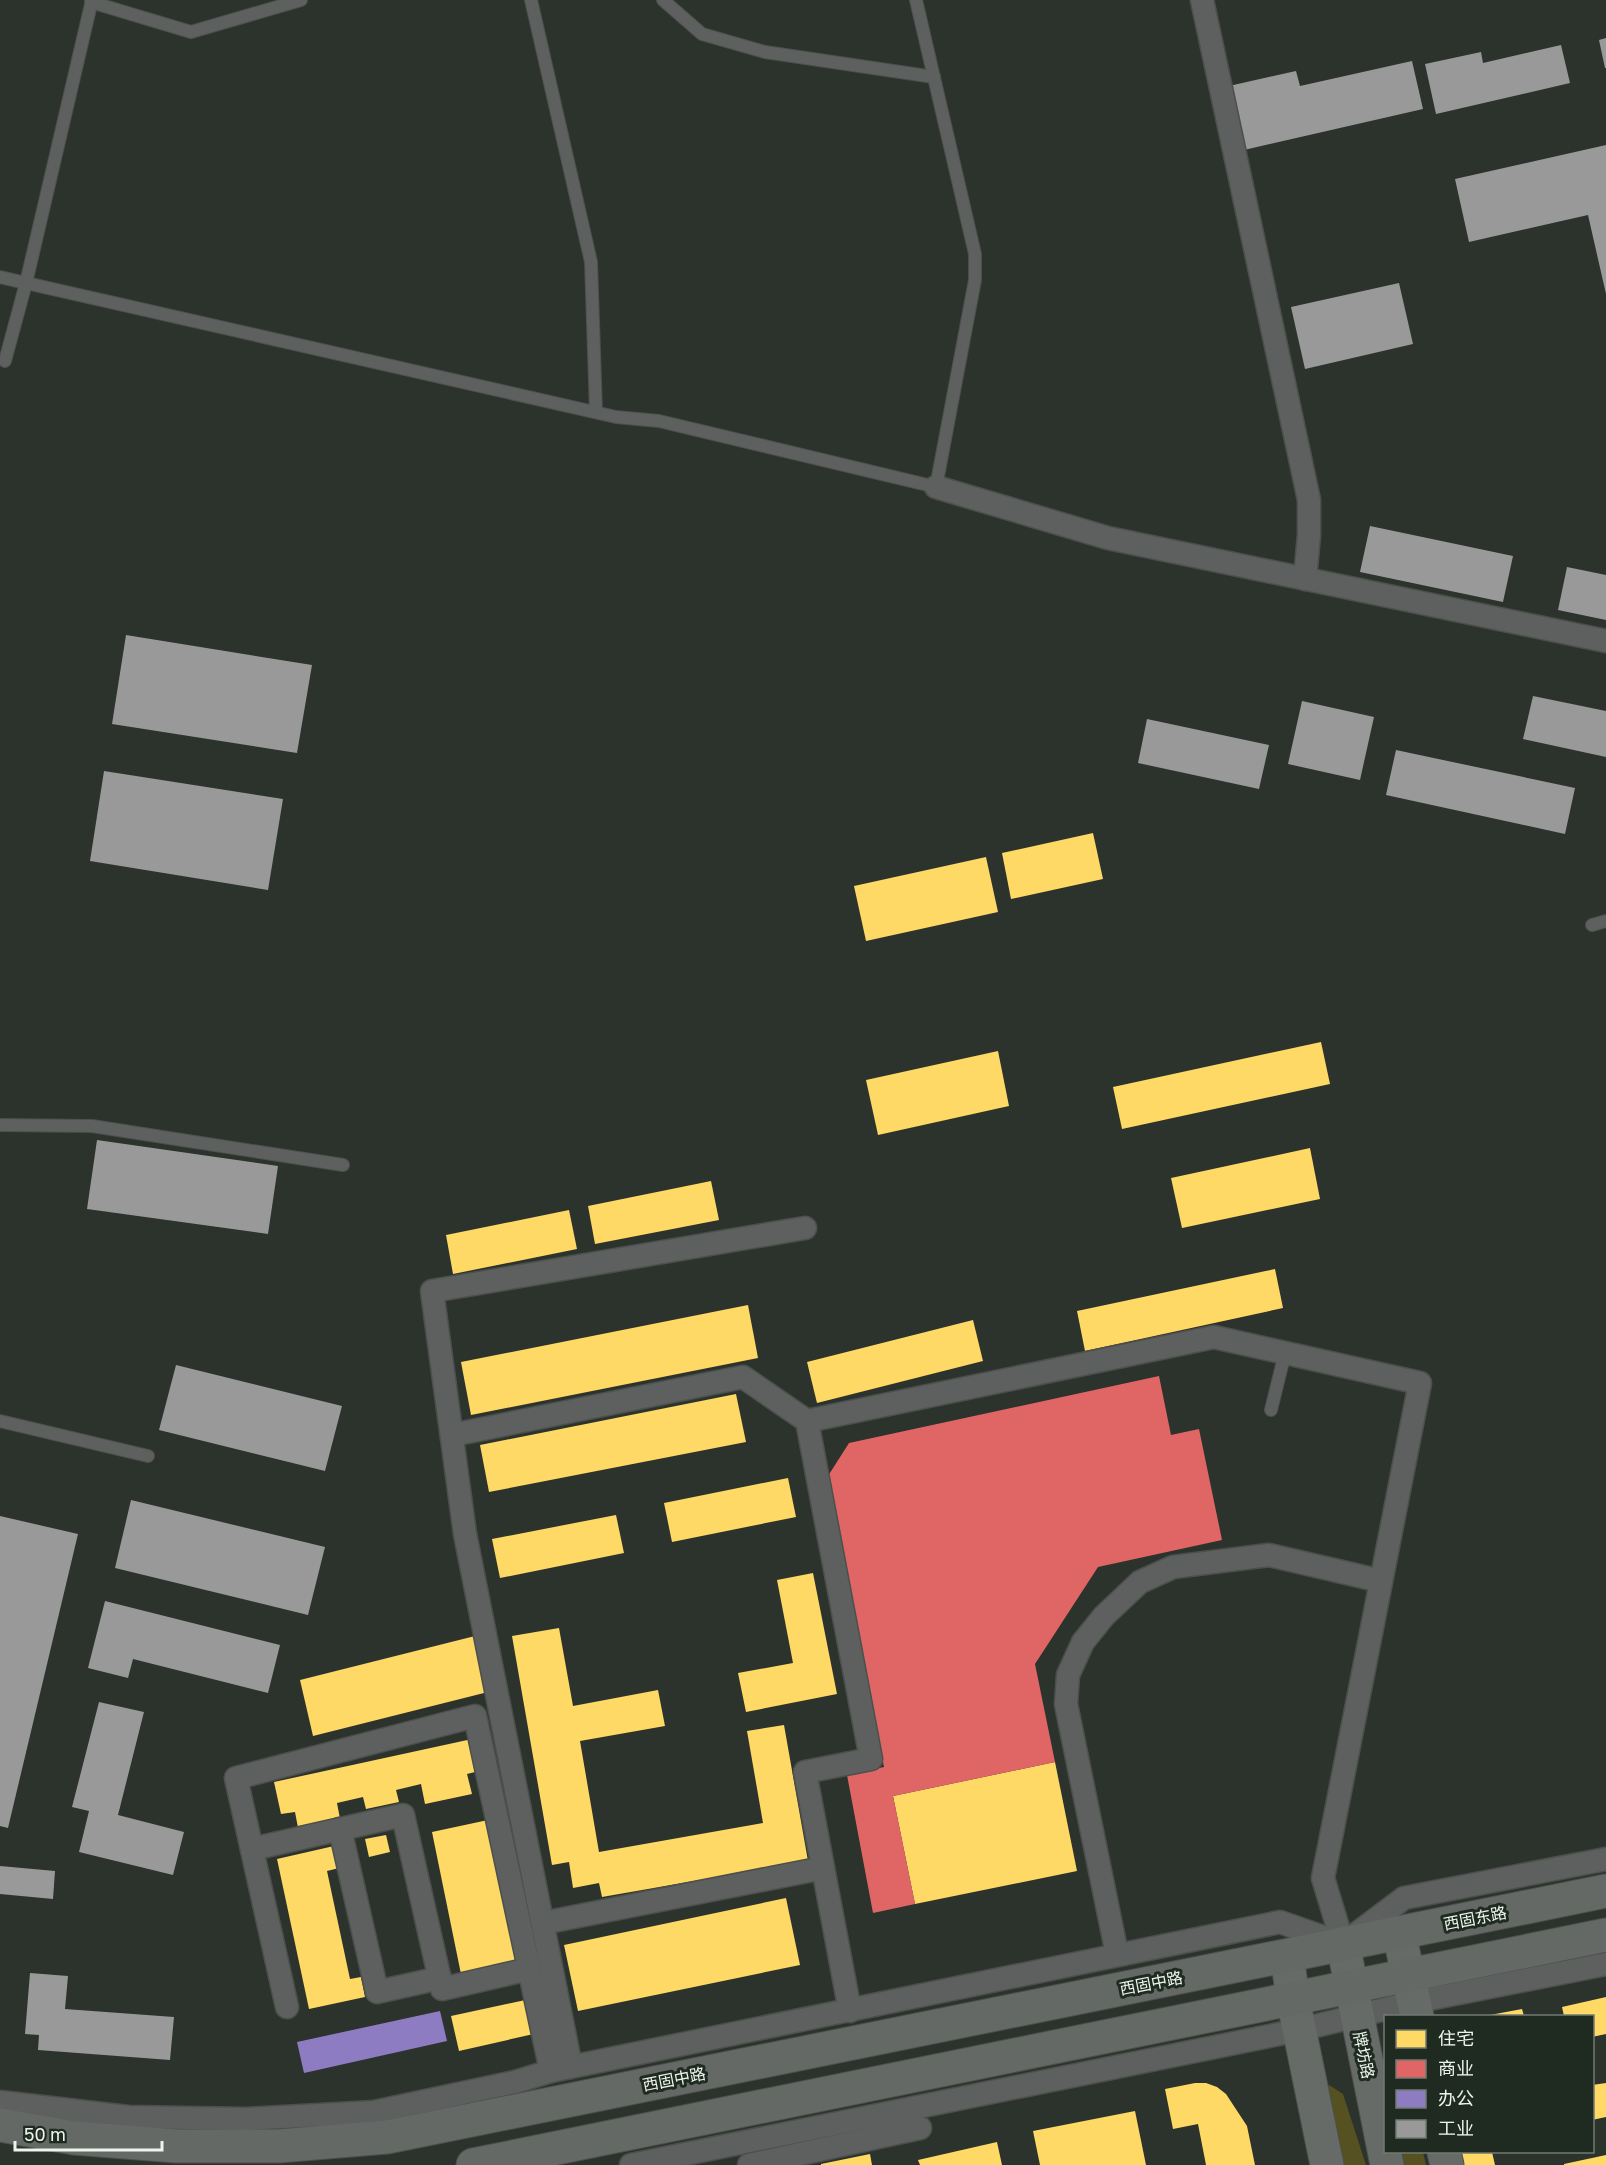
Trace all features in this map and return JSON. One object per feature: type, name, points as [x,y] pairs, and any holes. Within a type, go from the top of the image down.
[{"type":"main road","name":"西固东路","points":[[1343,1944],[1606,1891]]},
{"type":"main road","points":[[473,2165],[570,2145],[1354,2003],[1413,1998],[1606,1935]]},
{"type":"main road","name":"西固中路","points":[[0,2125],[74,2138],[176,2146],[279,2146],[387,2137],[1343,1944]]},
{"type":"main road","points":[[558,2102],[570,2145]]},
{"type":"street","points":[[1202,0],[1309,500],[1310,535],[1305,579]]},
{"type":"street","points":[[936,487],[1108,538],[1606,641]]},
{"type":"street","points":[[561,2069],[543,1923],[465,1533],[432,1291],[805,1228]]},
{"type":"street","points":[[807,1421],[1214,1337],[1420,1383],[1323,1878],[1343,1944]]},
{"type":"street","points":[[452,1435],[743,1377],[807,1421],[871,1759],[804,1772],[850,2011]]},
{"type":"street","points":[[1117,1954],[1066,1704],[1068,1675],[1083,1642],[1104,1616],[1140,1582],[1173,1567],[1269,1555],[1381,1581]]},
{"type":"street","points":[[287,2007],[236,1778],[475,1716],[530,1969],[561,2069]]},
{"type":"street","points":[[252,1849],[403,1815],[442,1989],[530,1969]]},
{"type":"street","points":[[340,1829],[376,1992],[440,1978]]},
{"type":"street","points":[[1343,1944],[1404,1898],[1606,1859]]},
{"type":"street","points":[[543,1923],[823,1868]]},
{"type":"street","points":[[0,2102],[128,2117],[246,2119],[374,2112],[516,2082],[561,2069],[1280,1922],[1343,1944]]},
{"type":"street","points":[[1399,1933],[1413,1998],[1606,1964]]},
{"type":"street","name":"牌坊路","points":[[1343,1944],[1384,2151]]},
{"type":"street","points":[[1287,1956],[1296,2015],[1327,2165]]},
{"type":"street","points":[[631,2165],[1296,2015]]},
{"type":"street","points":[[749,2165],[920,2128]]},
{"type":"lane","points":[[5,361],[26,283],[92,1],[191,32],[302,0]]},
{"type":"lane","points":[[531,0],[591,261],[596,412]]},
{"type":"lane","points":[[663,0],[702,34],[765,52],[934,77]]},
{"type":"lane","points":[[0,277],[616,417],[659,421],[936,487],[975,280],[975,254],[916,0]]},
{"type":"lane","points":[[1592,925],[1606,921]]},
{"type":"lane","points":[[0,1125],[92,1126],[343,1165]]},
{"type":"lane","points":[[1271,1410],[1286,1353]]},
{"type":"lane","points":[[0,1421],[148,1456]]},
{"type":"shaded area","points":[[1329,2085],[1343,2094],[1366,2165],[1341,2165],[1326,2089]]},
{"type":"shaded area","points":[[1398,2153],[1423,2153],[1426,2165],[1401,2165]]},
{"type":"building: 住宅","points":[[1093,833],[1103,879],[1011,899],[1002,853]]},
{"type":"building: 住宅","points":[[986,857],[998,912],[866,941],[854,886]]},
{"type":"building: 住宅","points":[[1321,1042],[1330,1084],[1122,1129],[1113,1087]]},
{"type":"building: 住宅","points":[[998,1051],[1009,1106],[878,1135],[866,1080]]},
{"type":"building: 住宅","points":[[1310,1148],[1320,1199],[1182,1228],[1171,1178]]},
{"type":"building: 住宅","points":[[711,1181],[719,1220],[595,1244],[588,1206]]},
{"type":"building: 住宅","points":[[569,1210],[577,1249],[453,1274],[446,1235]]},
{"type":"building: 住宅","points":[[1275,1269],[1283,1308],[1085,1351],[1077,1311]]},
{"type":"building: 住宅","points":[[748,1305],[758,1358],[471,1415],[461,1362]]},
{"type":"building: 住宅","points":[[973,1320],[983,1361],[817,1403],[807,1362]]},
{"type":"building: 住宅","points":[[736,1394],[746,1442],[489,1492],[480,1445]]},
{"type":"building: 住宅","points":[[788,1478],[796,1517],[672,1542],[664,1503]]},
{"type":"building: 住宅","points":[[616,1515],[624,1553],[500,1578],[492,1539]]},
{"type":"building: 住宅","points":[[813,1573],[837,1694],[746,1712],[738,1673],[793,1663],[777,1580]]},
{"type":"building: 住宅","points":[[559,1628],[573,1706],[658,1690],[665,1726],[580,1741],[599,1852],[763,1823],[747,1731],[784,1725],[808,1861],[602,1897],[599,1883],[573,1888],[569,1862],[552,1865],[512,1636]]},
{"type":"building: 住宅","points":[[479,1635],[492,1691],[313,1736],[300,1680]]},
{"type":"building: 住宅","points":[[472,1739],[479,1771],[467,1774],[472,1794],[425,1804],[421,1784],[396,1790],[399,1802],[366,1809],[363,1797],[337,1803],[341,1824],[299,1833],[295,1812],[281,1814],[274,1782]]},
{"type":"building: 住宅","points":[[1055,1762],[1077,1871],[915,1904],[893,1796]]},
{"type":"building: 住宅","points":[[488,1820],[518,1968],[462,1979],[432,1832]]},
{"type":"building: 住宅","points":[[386,1835],[390,1852],[369,1857],[365,1839]]},
{"type":"building: 住宅","points":[[334,1846],[339,1868],[327,1871],[350,1979],[361,1977],[365,1997],[309,2009],[277,1859]]},
{"type":"building: 住宅","points":[[786,1898],[800,1965],[578,2011],[564,1945]]},
{"type":"building: 住宅","points":[[1606,1997],[1606,2034],[1594,2037],[1594,2015],[1564,2015],[1562,2007]]},
{"type":"building: 住宅","points":[[530,1999],[538,2033],[459,2051],[451,2016]]},
{"type":"building: 住宅","points":[[1522,2009],[1524,2015],[1490,2015]]},
{"type":"building: 住宅","points":[[1206,2083],[1226,2094],[1247,2126],[1255,2165],[1206,2165],[1198,2124],[1173,2129],[1165,2089]]},
{"type":"building: 住宅","points":[[1606,2083],[1606,2117],[1594,2120],[1594,2085]]},
{"type":"building: 住宅","points":[[1135,2111],[1146,2165],[1040,2165],[1033,2131]]},
{"type":"building: 住宅","points":[[997,2142],[1002,2165],[920,2165],[918,2160]]},
{"type":"building: 住宅","points":[[1455,2153],[1492,2153],[1495,2165],[1458,2165]]},
{"type":"building: 住宅","points":[[870,2154],[872,2165],[821,2165],[821,2164]]},
{"type":"building: 住宅","points":[[1606,2155],[1606,2165],[1564,2165],[1564,2164]]},
{"type":"building: 商业","points":[[1159,1376],[1171,1435],[1199,1429],[1222,1540],[1098,1567],[1035,1664],[1055,1762],[893,1796],[915,1904],[873,1913],[847,1775],[884,1767],[828,1476],[849,1443]]},
{"type":"building: 办公","points":[[440,2011],[447,2041],[304,2073],[297,2042]]},
{"type":"building: 工业","points":[[1606,38],[1606,68],[1605,68],[1599,40]]},
{"type":"building: 工业","points":[[1561,45],[1570,83],[1436,114],[1425,64],[1481,52],[1483,63]]},
{"type":"building: 工业","points":[[1412,61],[1423,109],[1244,150],[1229,86],[1296,71],[1300,86]]},
{"type":"building: 工业","points":[[1606,145],[1606,294],[1588,215],[1469,242],[1455,179]]},
{"type":"building: 工业","points":[[1399,283],[1413,344],[1305,369],[1291,307]]},
{"type":"building: 工业","points":[[1370,526],[1513,556],[1503,602],[1360,572]]},
{"type":"building: 工业","points":[[1567,567],[1606,575],[1606,620],[1558,610]]},
{"type":"building: 工业","points":[[126,635],[312,665],[297,753],[112,724]]},
{"type":"building: 工业","points":[[1533,696],[1606,711],[1606,757],[1523,739]]},
{"type":"building: 工业","points":[[1302,701],[1374,717],[1360,780],[1288,764]]},
{"type":"building: 工业","points":[[1147,719],[1269,745],[1259,789],[1138,763]]},
{"type":"building: 工业","points":[[1396,750],[1575,788],[1565,834],[1386,795]]},
{"type":"building: 工业","points":[[104,771],[283,799],[268,890],[90,861]]},
{"type":"building: 工业","points":[[97,1140],[278,1166],[268,1234],[87,1209]]},
{"type":"building: 工业","points":[[176,1365],[342,1406],[325,1471],[159,1430]]},
{"type":"building: 工业","points":[[131,1500],[325,1547],[308,1615],[115,1568]]},
{"type":"building: 工业","points":[[0,1516],[78,1534],[8,1828],[0,1826]]},
{"type":"building: 工业","points":[[105,1601],[280,1645],[268,1693],[133,1659],[128,1678],[88,1668]]},
{"type":"building: 工业","points":[[99,1702],[144,1712],[118,1815],[184,1832],[173,1875],[79,1852],[89,1811],[72,1807]]},
{"type":"building: 工业","points":[[0,1866],[55,1871],[53,1899],[0,1894]]},
{"type":"building: 工业","points":[[30,1973],[68,1976],[65,2009],[174,2017],[170,2060],[38,2050],[39,2035],[25,2034]]}]
